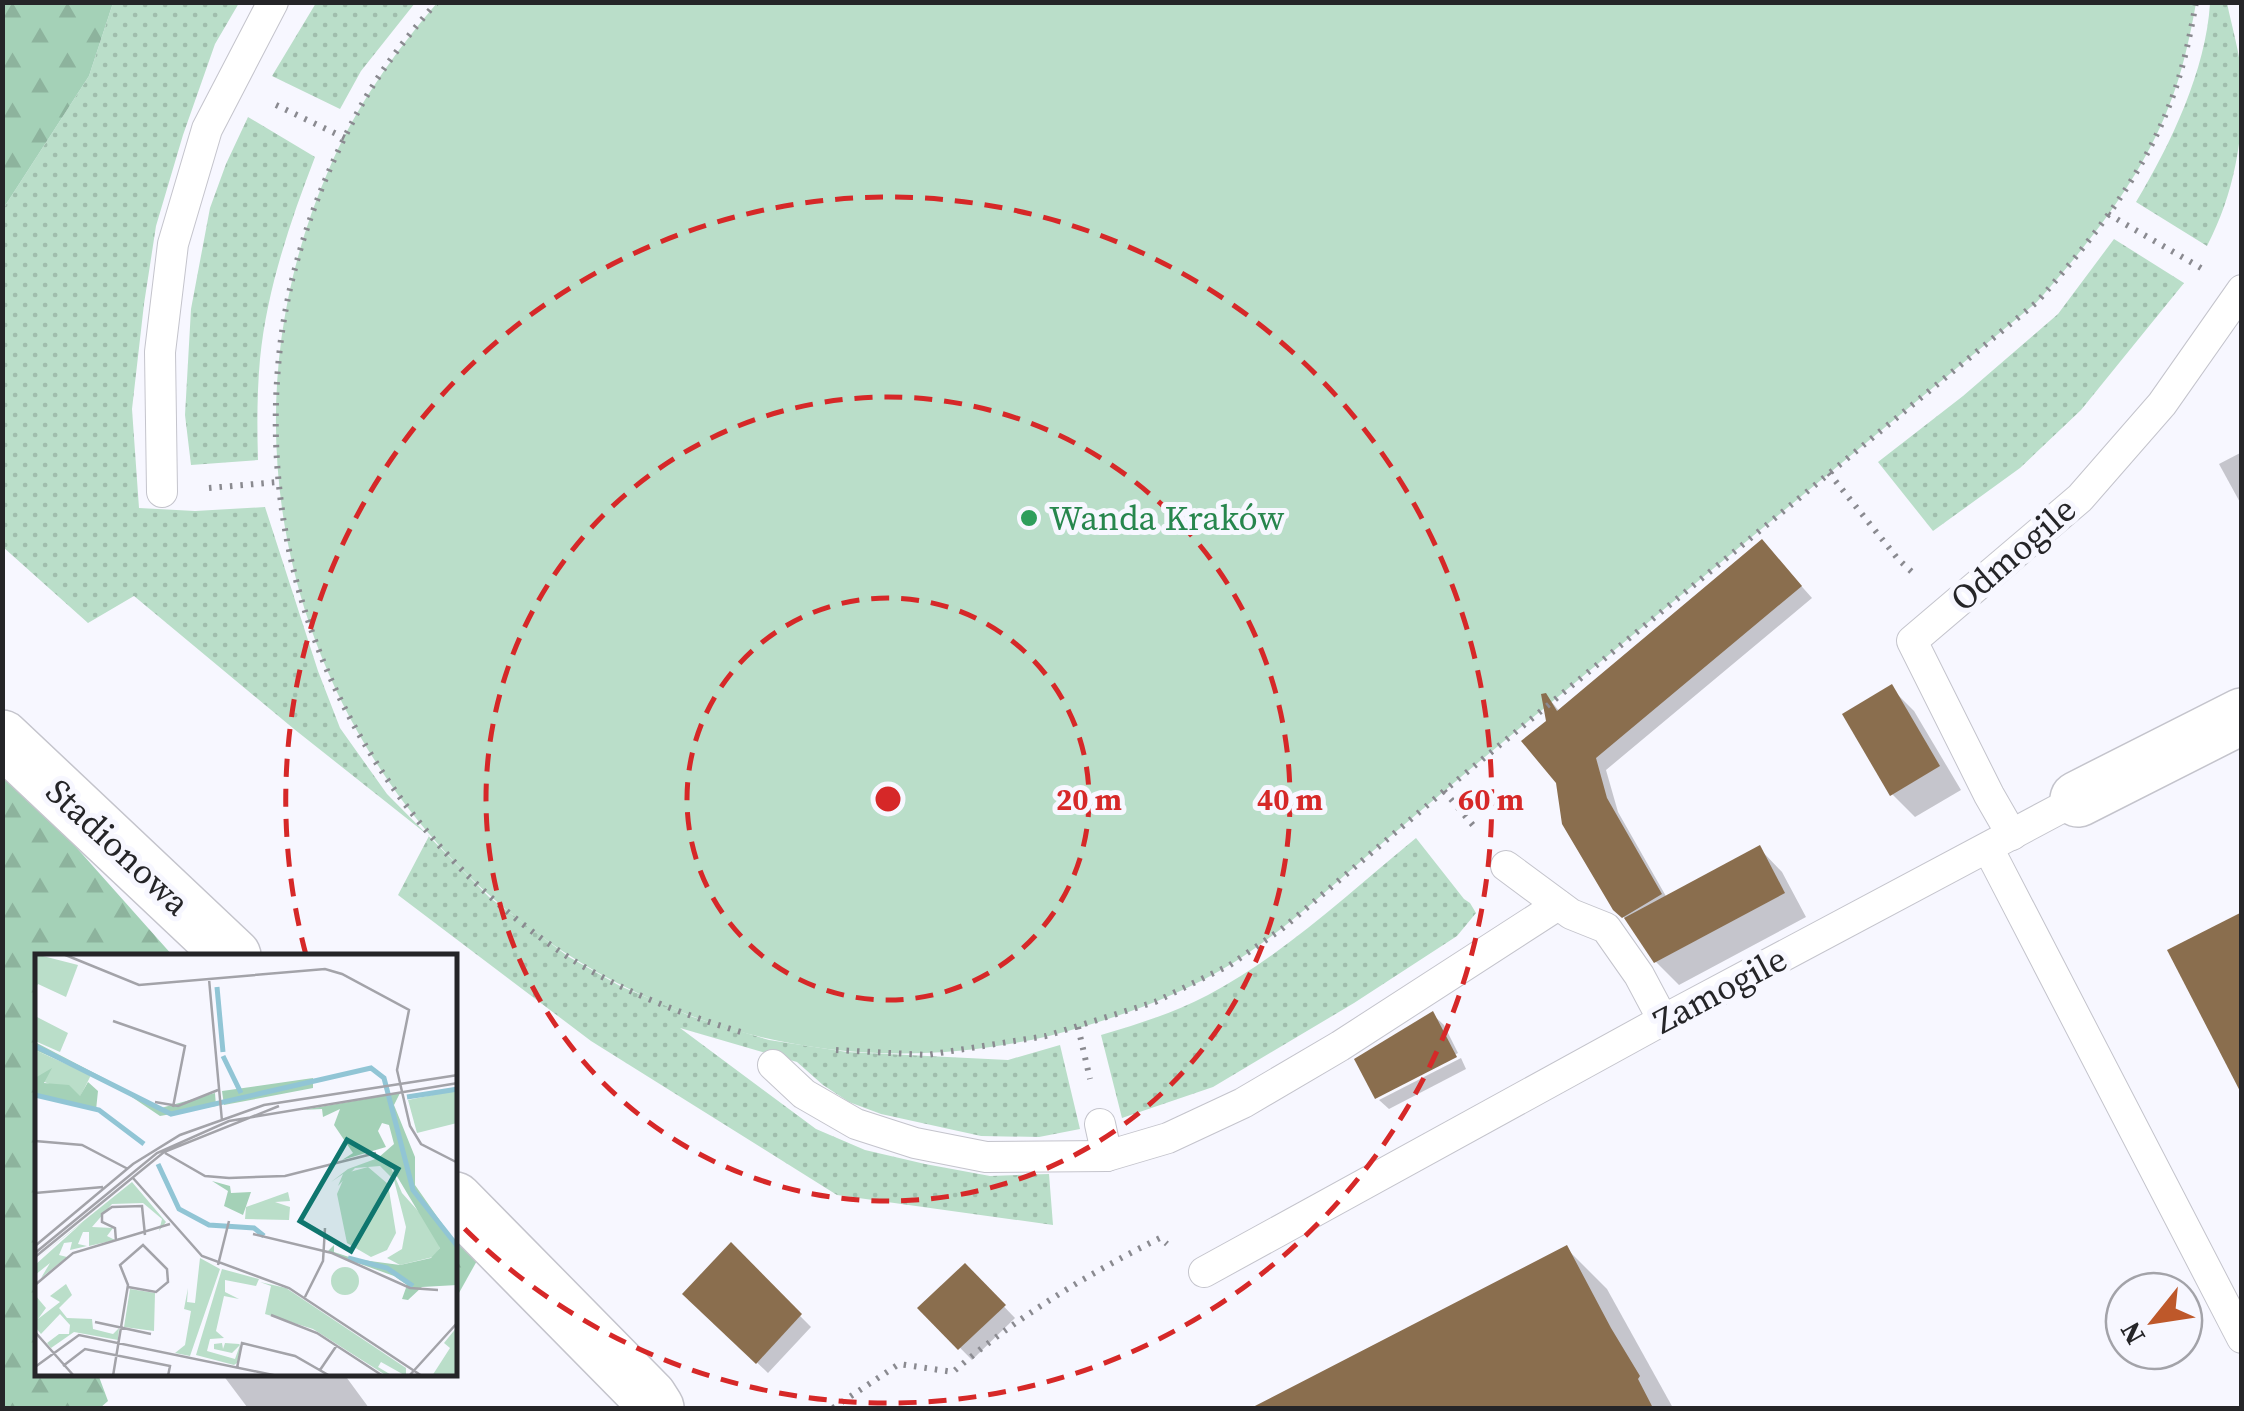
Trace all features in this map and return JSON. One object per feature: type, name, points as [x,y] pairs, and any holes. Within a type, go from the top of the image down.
[{"type":"street","name":"Zamogile","points":[[2078,800],[2242,716]]},
{"type":"street","name":"Stadionowa","points":[[2,738],[231,954]]},
{"type":"street","points":[[458,1203],[650,1396],[656,1408]]},
{"type":"lane","points":[[162,492],[160,352],[172,244],[207,129],[273,2]]},
{"type":"lane","name":"Odmogile","points":[[2000,841],[1989,795],[1912,641],[2080,498],[2162,404],[2242,290]]},
{"type":"lane","name":"Zamogile","points":[[1204,1272],[1663,1020],[2078,800]]},
{"type":"lane","points":[[2000,841],[2242,1338]]},
{"type":"lane","points":[[1506,866],[1570,914],[1606,928],[1639,974],[1663,1020]]},
{"type":"lane","points":[[773,1065],[804,1094],[856,1124],[915,1143],[986,1157],[1107,1156],[1168,1138],[1243,1103],[1340,1046],[1558,904]]},
{"type":"lane","points":[[1100,1124],[1107,1156]]},
{"type":"path","points":[[437,2],[408,36],[362,103],[328,171],[300,250],[283,324],[276,396],[278,482],[289,553],[313,637],[344,710],[384,778],[429,836],[489,897],[569,957],[620,986],[693,1018],[750,1034]]},
{"type":"path","points":[[828,1049],[928,1055],[1046,1036],[1156,1002],[1230,965],[1283,928],[2036,302],[2091,240],[2134,177],[2170,106],[2196,2]]},
{"type":"path","points":[[259,97],[345,138]]},
{"type":"path","points":[[2108,214],[2196,264]]},
{"type":"path","points":[[1829,473],[1898,559]]},
{"type":"path","points":[[193,489],[278,482]]},
{"type":"path","points":[[1444,791],[1456,805]]},
{"type":"path","points":[[1078,1027],[1080,1040]]},
{"type":"path","points":[[833,1408],[899,1364],[953,1372],[989,1341],[1114,1260],[1160,1238],[1204,1272]]},
{"type":"green space","points":[[3,2],[113,3],[89,76],[3,209]]},
{"type":"green space","points":[[113,3],[239,3],[215,44],[156,226],[132,409],[139,508],[195,511],[265,507],[340,728],[387,794],[427,834],[134,596],[88,623],[3,547],[3,209],[89,76]]},
{"type":"green space","points":[[316,3],[415,3],[361,71],[340,109],[272,76]]},
{"type":"green space","name":"Wanda Kraków","points":[[437,3],[2196,3],[2174,94],[2157,134],[2094,234],[2037,302],[1286,925],[1212,975],[1120,1015],[999,1046],[900,1053],[802,1045],[706,1021],[659,1003],[547,940],[452,859],[376,763],[321,655],[287,538],[276,416],[290,292],[339,146],[377,82]]},
{"type":"green space","points":[[2210,3],[2227,3],[2240,60],[2242,101],[2239,144],[2230,186],[2207,246],[2136,202],[2185,106],[2202,54]]},
{"type":"green space","points":[[248,117],[315,157],[288,231],[263,333],[258,460],[191,465],[185,415],[191,309],[210,208]]},
{"type":"green space","points":[[2114,239],[2184,283],[2081,410],[2020,468],[1933,531],[1878,462],[1963,396],[2058,314]]},
{"type":"green space","points":[[2,777],[59,828],[171,954],[35,954],[35,1376],[99,1376],[108,1401],[100,1408],[3,1408]]},
{"type":"green space","points":[[429,836],[489,897],[569,957],[620,986],[693,1017],[769,1040],[847,1052],[1008,1060],[1060,1045],[1080,1129],[1039,1137],[981,1136],[881,1114],[849,1102],[797,1062],[680,1028],[816,1129],[865,1150],[990,1176],[1049,1174],[1053,1225],[837,1195],[591,1041],[398,895]]},
{"type":"green space","points":[[1416,838],[1476,913],[1457,936],[1213,1087],[1122,1118],[1101,1035],[1182,1007],[1236,979],[1316,922]]},
{"type":"green space","points":[[458,1239],[478,1259],[458,1295]]},
{"type":"building","points":[[1762,539],[1802,586],[1596,758],[1607,798],[1662,894],[1622,918],[1613,910],[1562,824],[1556,783],[1521,741],[1546,721],[1541,694],[1546,693],[1557,711]]},
{"type":"building","points":[[1892,684],[1940,766],[1890,796],[1842,714]]},
{"type":"building","points":[[1760,845],[1785,893],[1654,963],[1624,918]]},
{"type":"building","points":[[2242,912],[2242,1095],[2167,950]]},
{"type":"building","points":[[1433,1011],[1457,1057],[1375,1099],[1354,1059]]},
{"type":"building","points":[[731,1242],[802,1314],[756,1364],[682,1294]]},
{"type":"building","points":[[1567,1245],[1640,1376],[1653,1408],[1251,1408]]},
{"type":"building","points":[[965,1263],[1006,1305],[958,1350],[917,1308]]},
{"type":"place","name":"Wanda Kraków","points":[[1029,518]]}]
